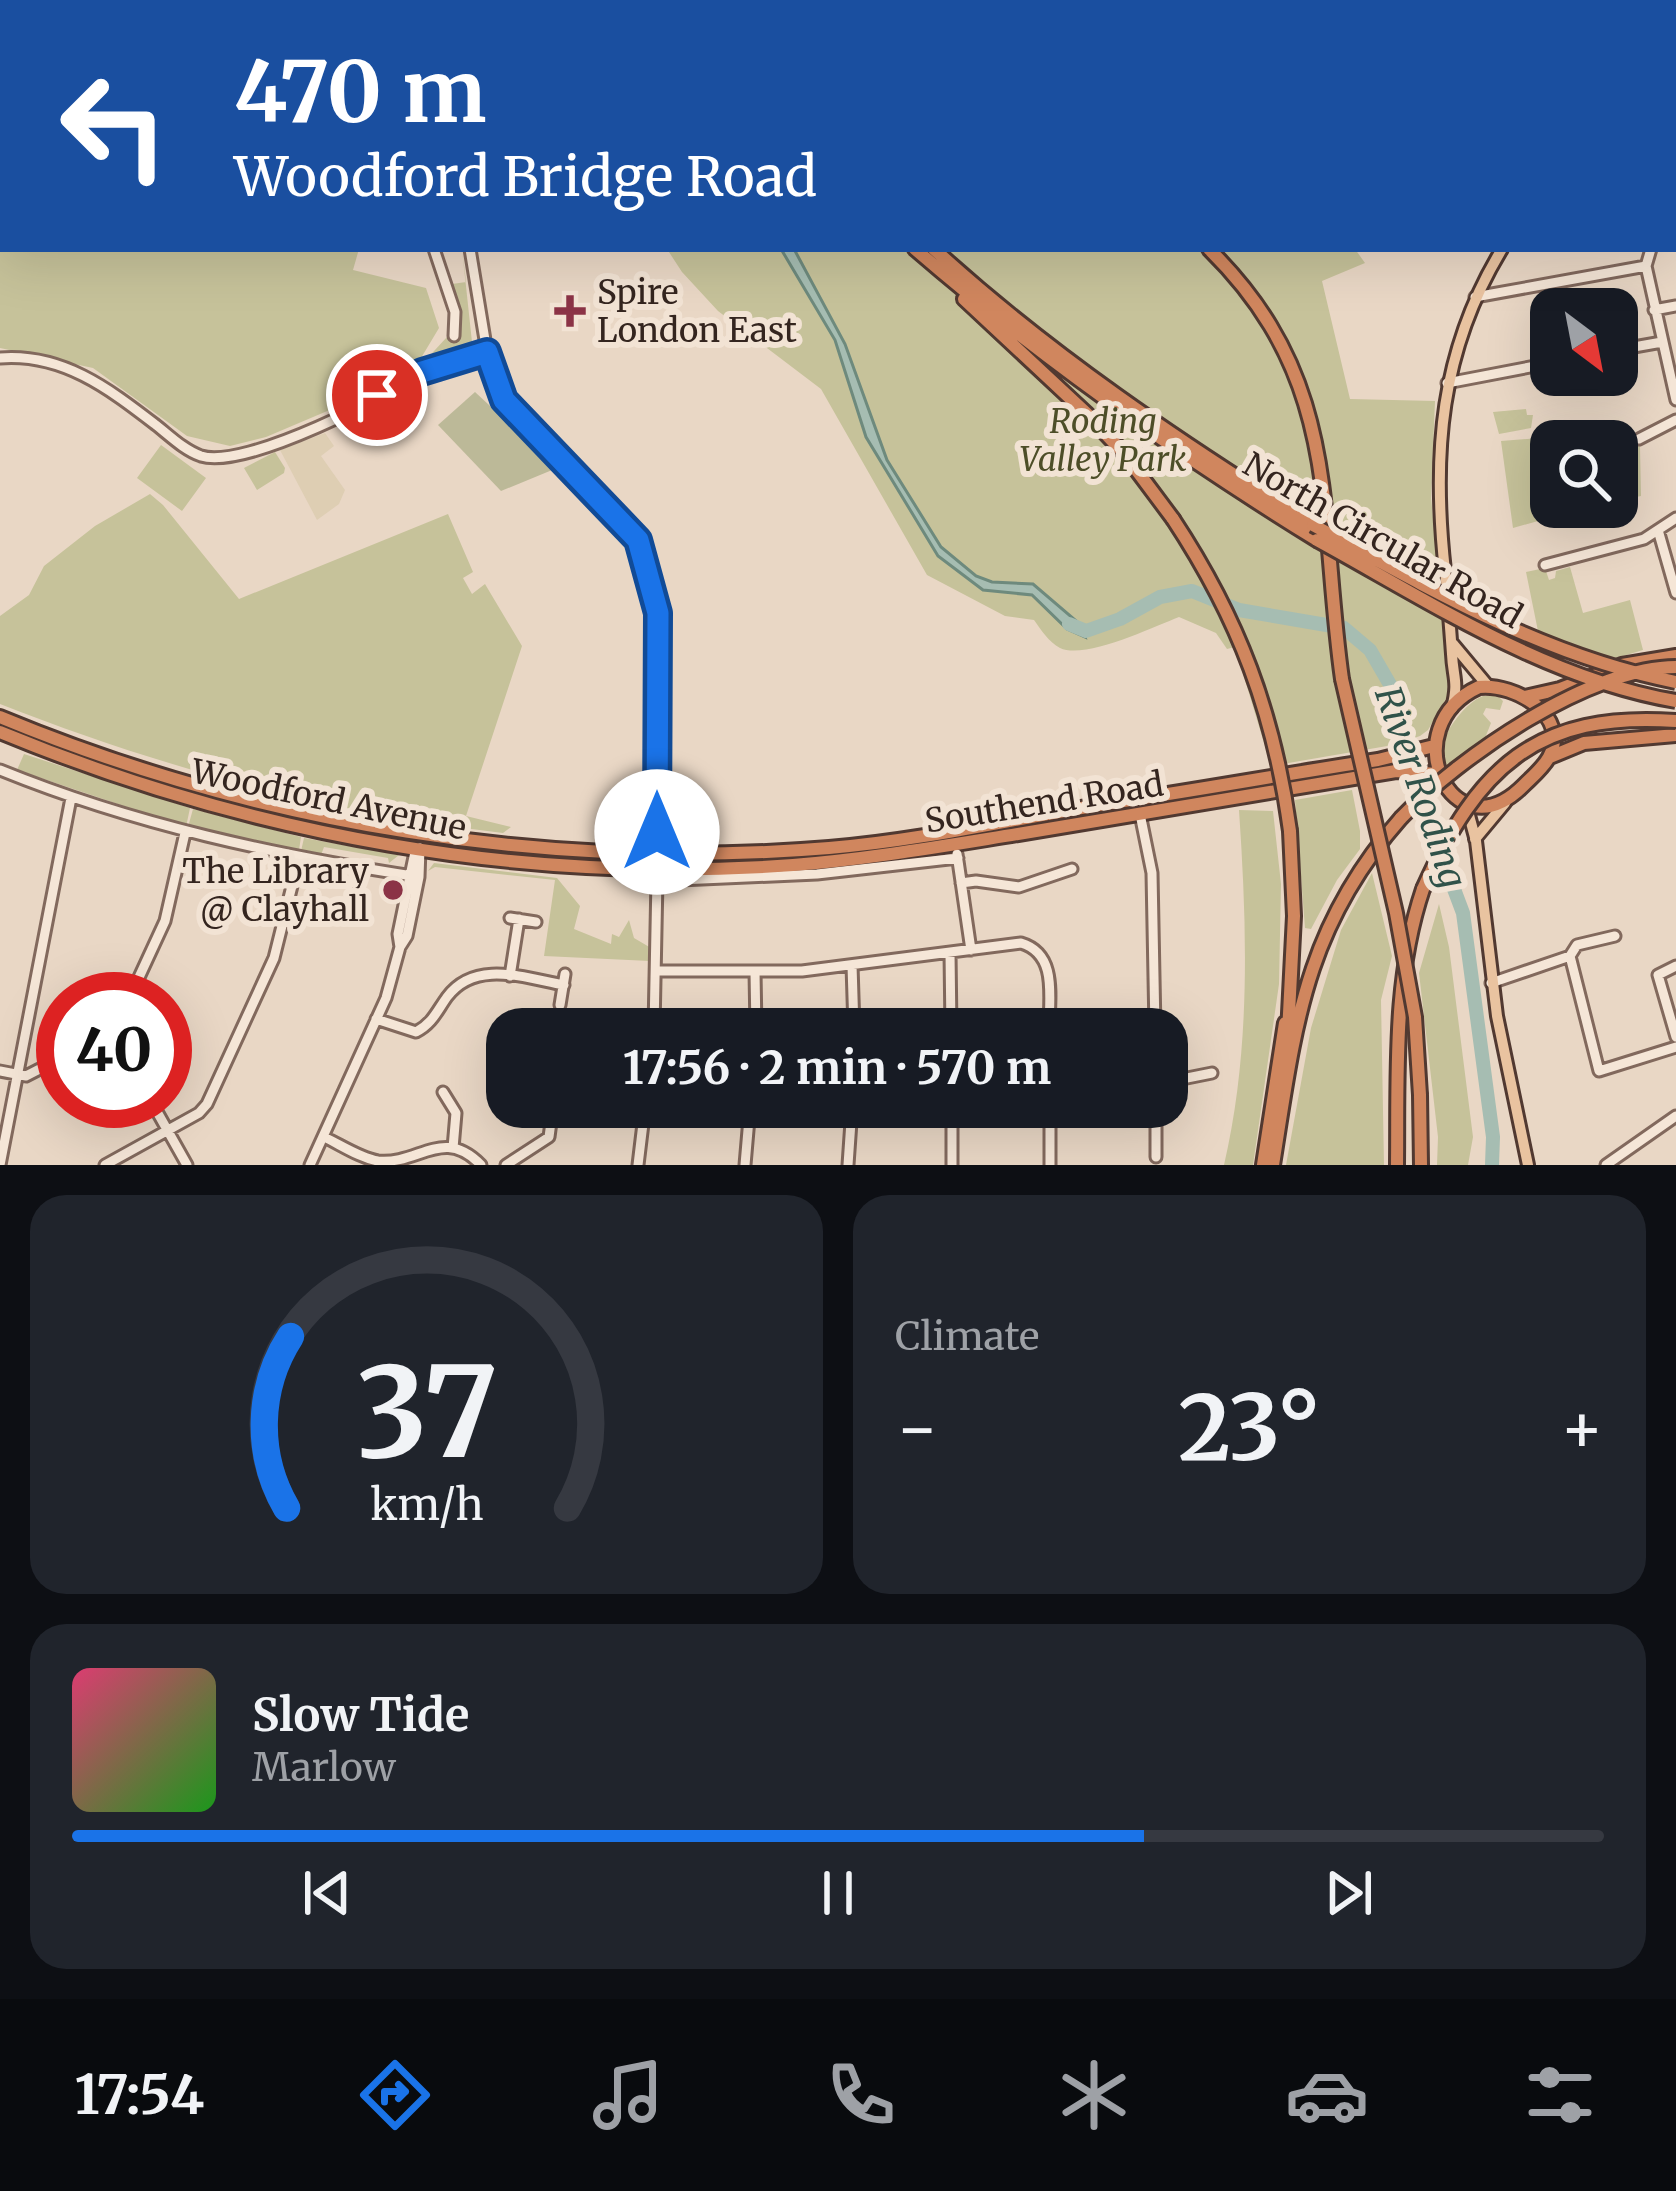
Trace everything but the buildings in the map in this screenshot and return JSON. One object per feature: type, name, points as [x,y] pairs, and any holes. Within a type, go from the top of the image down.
[{"type":"highway","name":"North Circular Road","points":[[918,252],[1141,425],[1317,540],[1510,644],[1583,676],[1676,701]]},
{"type":"highway","name":"North Circular Road","points":[[937,252],[986,295],[1129,403],[1313,525],[1514,631],[1594,660],[1676,682]]},
{"type":"highway","points":[[1212,252],[1273,326],[1304,392],[1319,455],[1348,716],[1396,913],[1415,1017],[1421,1165]]},
{"type":"highway","points":[[944,274],[968,304],[1063,389],[1123,452],[1216,588],[1248,655],[1279,761],[1290,832],[1294,957],[1287,1054],[1269,1165]]},
{"type":"highway","points":[[1524,697],[1622,665],[1676,656]]},
{"type":"highway","points":[[1269,1165],[1311,966],[1355,874],[1424,796],[1507,735],[1601,682],[1676,667]]},
{"type":"highway","points":[[1549,758],[1553,744],[1548,715],[1524,697],[1488,686],[1473,689],[1452,708],[1428,748],[1423,771],[1466,804],[1484,807],[1505,803],[1549,758],[1584,743],[1676,735]]},
{"type":"highway","name":"Woodford Avenue","points":[[0,717],[155,773],[334,818],[657,867]]},
{"type":"highway","points":[[1397,1165],[1398,1015],[1409,929],[1456,820],[1489,779],[1549,739],[1604,722],[1676,721]]},
{"type":"highway","name":"Woodford Avenue","points":[[0,733],[96,769],[304,827],[523,863],[657,867]]},
{"type":"highway","name":"Southend Road","points":[[657,867],[895,840],[1428,748]]},
{"type":"highway","name":"Southend Road","points":[[657,867],[788,865],[957,851],[1140,814],[1423,771]]},
{"type":"highway","points":[[334,818],[354,829],[411,840],[420,848],[429,835]]},
{"type":"main road","points":[[1452,708],[1458,680],[1451,651],[1440,478],[1448,383],[1475,297],[1500,252]]},
{"type":"main road","points":[[1454,644],[1488,686]]},
{"type":"main road","points":[[1475,839],[1505,803]]},
{"type":"main road","points":[[1466,804],[1475,839],[1491,983],[1528,1165]]},
{"type":"street","points":[[435,252],[455,312],[454,336]]},
{"type":"street","points":[[470,252],[487,352],[504,400],[638,540],[658,613],[655,1008]]},
{"type":"street","points":[[1650,252],[1646,266],[1676,400]]},
{"type":"street","points":[[1475,297],[1646,266]]},
{"type":"street","points":[[1654,310],[1676,306]]},
{"type":"street","points":[[1638,346],[1662,342]]},
{"type":"street","points":[[0,358],[81,372],[184,447],[209,458],[250,452],[315,429],[428,366],[487,352]]},
{"type":"street","points":[[1448,383],[1530,367]]},
{"type":"street","points":[[335,398],[344,413]]},
{"type":"street","points":[[1639,439],[1676,421]]},
{"type":"street","points":[[1550,577],[1551,563],[1644,539],[1676,518]]},
{"type":"street","points":[[1658,530],[1676,593]]},
{"type":"street","points":[[0,770],[185,833],[298,858],[415,876]]},
{"type":"street","points":[[0,1165],[70,797]]},
{"type":"street","points":[[1140,814],[1152,873],[1155,1008]]},
{"type":"street","points":[[141,972],[169,909],[185,833]]},
{"type":"street","points":[[310,1165],[376,1019],[400,947],[398,934],[420,848]]},
{"type":"street","points":[[957,851],[971,950]]},
{"type":"street","points":[[105,1165],[208,1104],[274,958],[298,858]]},
{"type":"street","points":[[961,883],[1019,886],[1072,869]]},
{"type":"street","points":[[510,976],[514,919],[536,922]]},
{"type":"street","points":[[1491,983],[1570,956],[1577,945],[1615,936]]},
{"type":"street","points":[[656,970],[852,965],[1021,943],[1033,947],[1047,964],[1048,1008]]},
{"type":"street","points":[[950,953],[951,1008]]},
{"type":"street","points":[[1570,956],[1599,1071],[1676,1047]]},
{"type":"street","points":[[852,965],[853,1008]]},
{"type":"street","points":[[1676,966],[1658,975],[1676,1037]]},
{"type":"street","points":[[754,971],[755,1008]]},
{"type":"street","points":[[376,1019],[416,1032],[428,1026],[458,984],[475,975],[565,979],[560,1005]]},
{"type":"street","points":[[0,1071],[36,1071]]},
{"type":"street","points":[[1188,1077],[1212,1072]]},
{"type":"street","points":[[443,1092],[456,1113],[453,1148]]},
{"type":"street","points":[[1606,1165],[1676,1116]]},
{"type":"street","points":[[166,1128],[187,1165]]},
{"type":"street","points":[[506,1165],[549,1137],[550,1128]]},
{"type":"street","points":[[638,1165],[642,1128]]},
{"type":"street","points":[[746,1165],[749,1128]]},
{"type":"street","points":[[848,1165],[851,1128]]},
{"type":"street","points":[[952,1128],[952,1165]]},
{"type":"street","points":[[1049,1128],[1050,1165]]},
{"type":"street","points":[[1156,1128],[1156,1157]]},
{"type":"street","points":[[324,1137],[380,1162],[453,1148],[471,1154],[481,1165]]},
{"type":"shaded area","points":[[783,252],[796,252],[845,344],[887,460],[941,547],[976,576],[992,582],[1033,584],[1081,625],[1085,637],[1067,629],[1032,595],[983,590],[938,556],[866,437],[835,340]]},
{"type":"shaded area","points":[[475,392],[557,468],[501,491],[438,425]]},
{"type":"shaded area","points":[[325,433],[334,446],[321,456],[345,490],[339,504],[317,520],[280,450]]},
{"type":"green space","points":[[0,252],[358,252],[353,270],[426,288],[439,328],[421,358],[347,400],[339,388],[326,396],[332,409],[266,437],[230,446],[187,436],[93,368],[0,348]]},
{"type":"green space","name":"Roding Valley Park","points":[[669,252],[1357,252],[1365,263],[1322,281],[1350,399],[1435,401],[1431,497],[1446,650],[1453,677],[1451,690],[1428,730],[1393,745],[1271,766],[1235,647],[1227,649],[1216,633],[1179,617],[1119,641],[1071,651],[1052,642],[1034,620],[1005,616],[927,575],[821,389],[718,311]]},
{"type":"green space","points":[[466,282],[472,342],[466,350],[422,364],[447,337],[454,343],[461,338],[452,284]]},
{"type":"green space","points":[[1526,409],[1527,415],[1533,415],[1530,428],[1499,434],[1493,412]]},
{"type":"green space","points":[[1530,439],[1530,523],[1513,528],[1501,441]]},
{"type":"green space","points":[[161,445],[206,478],[182,511],[137,478]]},
{"type":"green space","points":[[1638,446],[1641,496],[1638,497]]},
{"type":"green space","points":[[275,452],[284,473],[257,490],[244,468]]},
{"type":"green space","points":[[150,494],[239,599],[448,514],[473,572],[463,578],[472,594],[485,584],[522,646],[466,816],[511,827],[503,833],[438,824],[247,785],[0,704],[0,616],[29,595],[44,566],[95,526]]},
{"type":"green space","points":[[1570,567],[1583,613],[1630,600],[1643,650],[1613,659],[1539,636],[1526,572],[1545,568],[1549,580],[1556,571]]},
{"type":"green space","points":[[1483,696],[1498,696],[1503,701],[1500,710],[1486,708],[1483,714],[1491,723],[1483,743],[1445,771],[1441,753],[1446,735],[1463,711]]},
{"type":"green space","points":[[0,722],[80,754],[353,831],[174,786],[43,743],[0,727]]},
{"type":"green space","points":[[24,754],[190,808],[186,827],[17,770]]},
{"type":"green space","points":[[1352,790],[1360,849],[1311,929],[1305,928],[1295,800]]},
{"type":"green space","points":[[193,809],[301,837],[299,850],[188,827]]},
{"type":"green space","points":[[1239,810],[1273,811],[1281,884],[1279,984],[1253,1165],[1224,1165],[1239,1077],[1245,988]]},
{"type":"green space","points":[[304,838],[399,855],[389,863],[388,858],[324,847],[321,855],[301,851]]},
{"type":"green space","points":[[434,863],[557,878],[580,906],[574,929],[611,944],[612,934],[619,937],[629,920],[634,938],[651,948],[650,961],[544,956],[555,880],[435,867],[428,871]]},
{"type":"green space","points":[[1372,873],[1392,956],[1381,1000],[1384,1165],[1286,1165],[1311,1028],[1341,930]]},
{"type":"green space","points":[[1439,904],[1449,947],[1473,1137],[1468,1165],[1437,1165],[1438,1137],[1419,973]]},
{"type":"waterway","name":"River Roding","points":[[1069,624],[1086,631],[1160,597],[1192,591],[1239,610],[1344,628],[1370,650],[1392,688],[1431,828],[1463,913],[1493,1137],[1492,1165]]},
{"type":"place","name":"Spire London East","points":[[570,311]]},
{"type":"place","name":"The Library @ Clayhall","points":[[393,890]]},
{"type":"route","points":[[377,395],[422,372],[487,352],[499,390],[516,416],[589,484],[638,540],[658,613],[657,832]]}]
